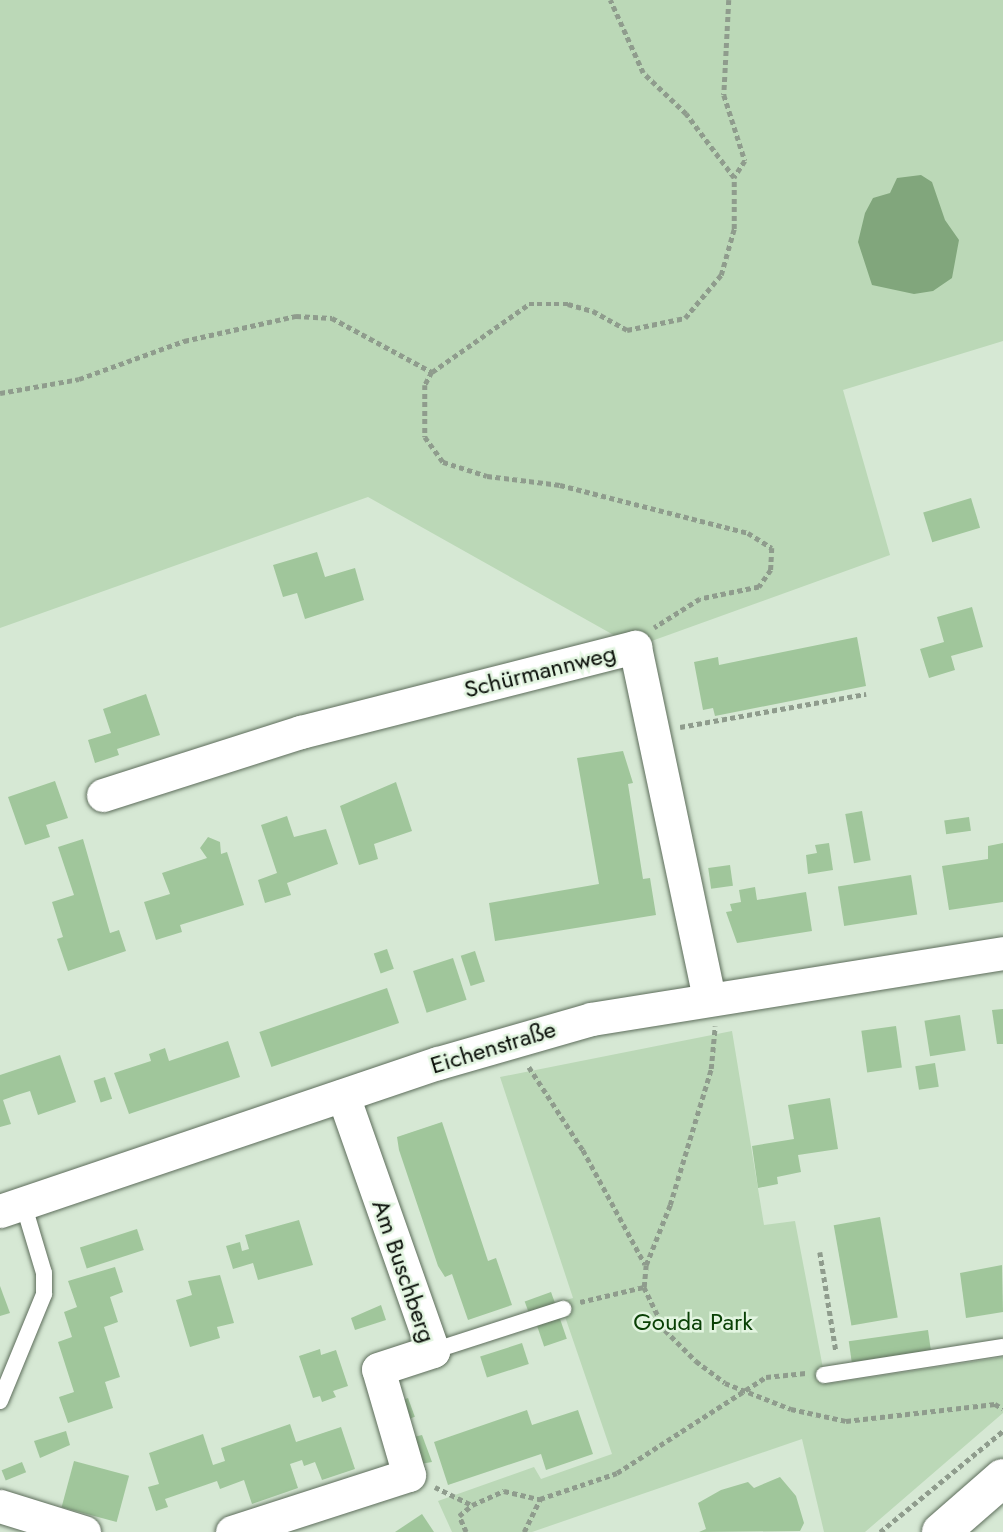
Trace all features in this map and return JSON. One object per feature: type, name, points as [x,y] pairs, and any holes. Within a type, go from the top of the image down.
[{"type":"main road","points":[[941,1532],[1003,1478]]},
{"type":"street","name":"Schürmannweg","points":[[103,795],[289,736],[635,647],[655,731],[712,1011]]},
{"type":"street","name":"Eichenstraße","points":[[12,1207],[520,1038],[712,1011],[1003,953]]},
{"type":"street","name":"Am Buschberg","points":[[232,1532],[410,1475],[378,1369],[433,1351],[344,1095]]},
{"type":"street","points":[[0,1506],[84,1532]]},
{"type":"lane","points":[[0,1401],[44,1294],[44,1273],[12,1207]]},
{"type":"lane","points":[[433,1351],[563,1309]]},
{"type":"lane","points":[[832,1375],[1003,1347]]},
{"type":"path","points":[[610,0],[643,73],[686,114],[734,178]]},
{"type":"path","points":[[635,647],[677,610],[700,599],[748,593],[765,583],[774,552],[767,541],[560,485],[487,476],[443,462],[425,437],[425,385],[432,372],[529,304],[568,304],[627,330],[685,318],[721,275],[734,229],[734,178],[745,161],[724,95],[729,0]]},
{"type":"path","points":[[0,393],[79,379],[184,341],[296,316],[332,318],[432,372]]},
{"type":"path","points":[[655,731],[866,694]]},
{"type":"path","points":[[563,1309],[589,1298],[644,1287],[646,1265],[689,1147],[715,1052],[712,1011]]},
{"type":"path","points":[[528,1063],[646,1265]]},
{"type":"path","points":[[466,1532],[459,1516],[472,1505],[505,1491],[540,1499],[617,1473],[766,1377],[795,1372],[832,1375],[820,1252]]},
{"type":"path","points":[[880,1532],[1003,1432]]},
{"type":"path","points":[[429,1484],[472,1505]]},
{"type":"path","points":[[524,1532],[540,1499]]},
{"type":"green space","points":[[0,0],[1003,0],[1003,341],[843,390],[890,555],[635,647],[368,497],[0,628]]},
{"type":"green space","name":"Gouda Park","points":[[732,1031],[764,1225],[795,1221],[826,1384],[1003,1357],[1003,1413],[865,1532],[824,1532],[802,1439],[532,1532],[452,1532],[438,1501],[534,1467],[541,1479],[612,1454],[560,1302],[573,1298],[500,1077]]},
{"type":"shaded area","points":[[921,175],[932,182],[945,220],[959,240],[952,278],[933,291],[914,294],[872,285],[858,242],[865,213],[873,198],[890,193],[897,178]]},
{"type":"building","points":[[971,498],[980,528],[932,542],[923,513]]},
{"type":"building","points":[[317,552],[325,577],[355,568],[364,600],[305,619],[297,593],[283,597],[273,565]]},
{"type":"building","points":[[972,607],[983,647],[951,656],[955,670],[929,678],[920,649],[944,642],[937,617]]},
{"type":"building","points":[[857,637],[866,686],[715,716],[713,708],[703,710],[694,662],[718,657],[719,665]]},
{"type":"building","points":[[146,694],[160,735],[117,749],[119,755],[95,763],[88,740],[111,733],[103,709]]},
{"type":"building","points":[[623,751],[633,783],[628,784],[643,879],[650,878],[656,915],[495,941],[489,903],[599,884],[577,758]]},
{"type":"building","points":[[55,781],[68,818],[46,825],[50,837],[25,845],[8,797]]},
{"type":"building","points":[[396,782],[412,831],[374,844],[378,859],[359,865],[340,806]]},
{"type":"building","points":[[862,811],[871,860],[854,863],[845,814]]},
{"type":"building","points":[[287,816],[294,837],[326,829],[338,864],[287,883],[291,895],[265,903],[258,880],[277,873],[261,825]]},
{"type":"building","points":[[969,817],[971,831],[946,834],[944,820]]},
{"type":"building","points":[[208,837],[220,842],[221,854],[227,852],[244,905],[180,925],[182,932],[156,940],[144,902],[170,894],[162,873],[207,858],[200,848]]},
{"type":"building","points":[[83,839],[110,933],[119,930],[126,951],[68,971],[57,939],[63,937],[52,902],[74,895],[58,847]]},
{"type":"building","points":[[829,843],[833,870],[808,874],[806,855],[817,853],[815,845]]},
{"type":"building","points":[[1003,843],[1003,902],[949,910],[942,866],[988,859],[988,846]]},
{"type":"building","points":[[730,865],[733,886],[711,889],[708,868]]},
{"type":"building","points":[[911,875],[917,915],[844,926],[838,887]]},
{"type":"building","points":[[755,887],[757,900],[806,892],[812,931],[737,943],[726,912],[732,911],[730,904],[741,902],[739,890]]},
{"type":"building","points":[[387,949],[394,969],[381,973],[374,954]]},
{"type":"building","points":[[475,951],[485,981],[471,986],[461,956]]},
{"type":"building","points":[[453,958],[467,1000],[427,1013],[413,971]]},
{"type":"building","points":[[387,988],[399,1023],[271,1067],[259,1032]]},
{"type":"building","points":[[1003,1009],[1003,1044],[997,1044],[992,1010]]},
{"type":"building","points":[[960,1015],[966,1051],[930,1056],[924,1021]]},
{"type":"building","points":[[896,1026],[902,1068],[867,1072],[861,1031]]},
{"type":"building","points":[[228,1041],[240,1077],[129,1114],[114,1073],[151,1061],[149,1054],[165,1048],[169,1061]]},
{"type":"building","points":[[60,1055],[76,1102],[38,1115],[30,1091],[17,1095],[3,1100],[11,1124],[0,1127],[0,1075]]},
{"type":"building","points":[[935,1063],[939,1087],[919,1090],[915,1066]]},
{"type":"building","points":[[105,1077],[112,1099],[101,1103],[94,1081]]},
{"type":"building","points":[[830,1098],[838,1149],[798,1155],[801,1172],[777,1177],[778,1184],[758,1188],[752,1146],[794,1139],[788,1105]]},
{"type":"building","points":[[442,1122],[488,1261],[496,1258],[512,1305],[468,1320],[452,1274],[445,1277],[438,1266],[397,1137]]},
{"type":"building","points":[[880,1217],[898,1317],[851,1326],[834,1225]]},
{"type":"building","points":[[299,1220],[313,1265],[258,1280],[253,1263],[233,1269],[226,1246],[240,1242],[242,1251],[249,1249],[245,1235]]},
{"type":"building","points":[[137,1229],[144,1250],[87,1268],[80,1248]]},
{"type":"building","points":[[1002,1265],[1003,1312],[966,1318],[960,1273]]},
{"type":"building","points":[[115,1267],[123,1292],[110,1297],[118,1322],[104,1327],[120,1377],[105,1382],[113,1408],[68,1423],[59,1397],[74,1392],[58,1342],[72,1337],[64,1312],[77,1307],[68,1281]]},
{"type":"building","points":[[220,1275],[234,1323],[217,1327],[220,1338],[190,1347],[176,1300],[192,1295],[188,1281]]},
{"type":"building","points":[[0,1286],[10,1313],[0,1316]]},
{"type":"building","points":[[551,1292],[555,1303],[529,1313],[525,1302]]},
{"type":"building","points":[[381,1305],[386,1320],[355,1330],[351,1318]]},
{"type":"building","points":[[559,1316],[567,1339],[544,1347],[536,1324]]},
{"type":"building","points":[[928,1330],[931,1351],[852,1362],[849,1341]]},
{"type":"building","points":[[522,1343],[529,1364],[487,1378],[480,1357]]},
{"type":"building","points":[[320,1349],[321,1355],[336,1350],[348,1386],[333,1391],[336,1397],[322,1402],[320,1396],[313,1398],[299,1356]]},
{"type":"building","points":[[408,1398],[415,1417],[401,1422],[394,1403]]},
{"type":"building","points":[[527,1410],[532,1425],[578,1410],[593,1454],[546,1470],[541,1454],[448,1485],[434,1442]]},
{"type":"building","points":[[290,1424],[296,1442],[341,1427],[355,1469],[322,1480],[315,1462],[304,1466],[302,1460],[290,1464],[298,1488],[252,1504],[244,1480],[220,1489],[217,1481],[165,1499],[168,1507],[156,1511],[148,1487],[159,1484],[149,1453],[203,1434],[213,1465],[225,1461],[221,1448]]},
{"type":"building","points":[[66,1431],[70,1445],[40,1458],[34,1441]]},
{"type":"building","points":[[422,1435],[432,1462],[414,1465],[405,1439]]},
{"type":"building","points":[[74,1461],[129,1476],[117,1522],[62,1507]]},
{"type":"building","points":[[22,1462],[26,1472],[6,1480],[2,1470]]},
{"type":"building","points":[[780,1477],[796,1496],[804,1523],[800,1531],[699,1532],[706,1529],[698,1503],[721,1490],[748,1482],[754,1488]]},
{"type":"building","points":[[422,1514],[434,1532],[395,1532]]}]
